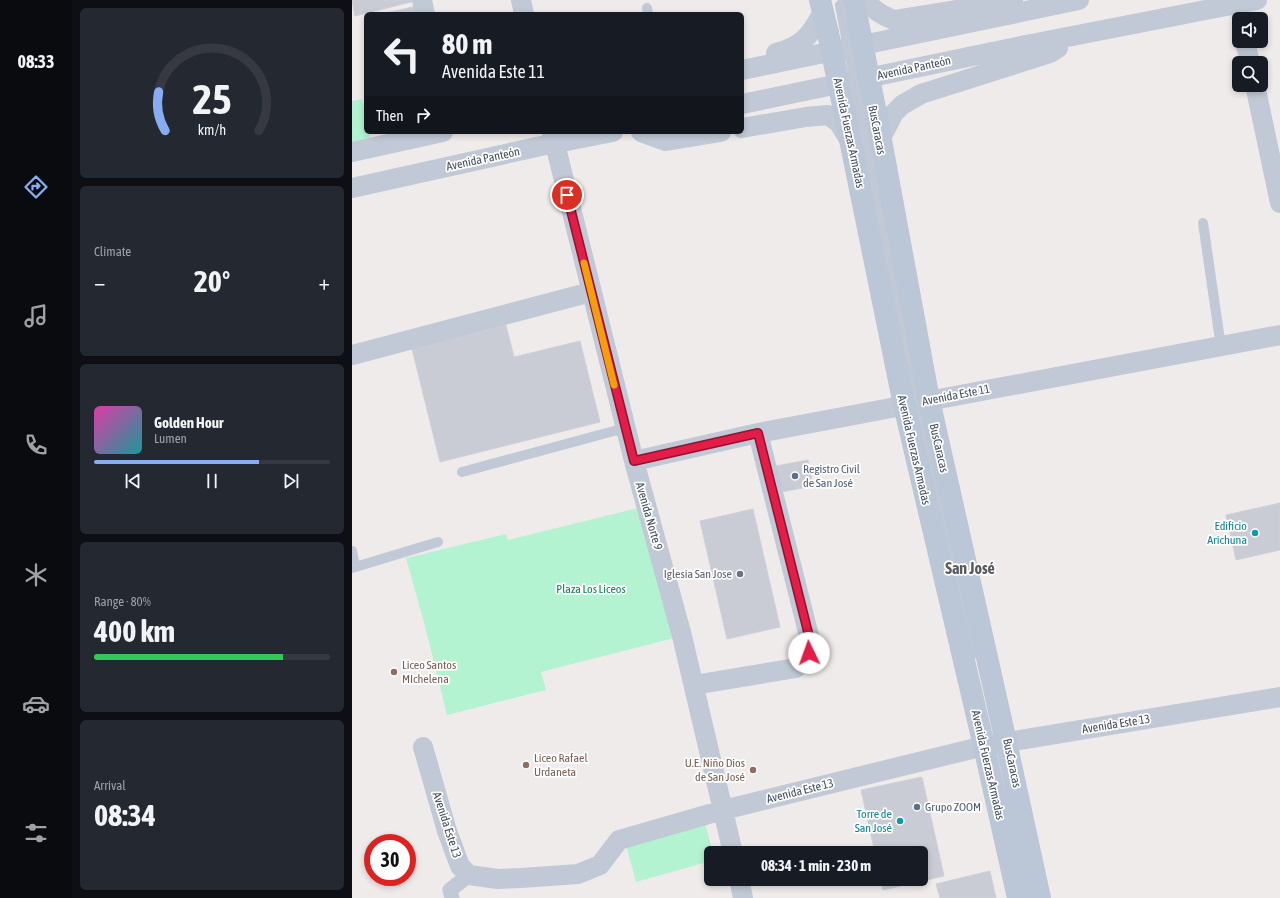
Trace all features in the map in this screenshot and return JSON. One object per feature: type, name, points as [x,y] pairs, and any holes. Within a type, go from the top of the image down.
[{"type":"main road","name":"Avenida Fuerzas Armadas","points":[[916,403],[881,138],[861,117],[828,33],[835,3],[858,23],[861,117],[852,143],[916,403],[995,745],[1040,898]]},
{"type":"main road","name":"Avenida Fuerzas Armadas","points":[[995,745],[1018,898]]},
{"type":"street","points":[[422,0],[425,12]]},
{"type":"street","points":[[521,0],[524,12]]},
{"type":"street","points":[[866,0],[869,5],[883,16],[894,20],[1017,0]]},
{"type":"street","points":[[744,70],[1079,0]]},
{"type":"street","name":"Avenida Panteón","points":[[744,104],[1014,47],[1238,8],[1257,0]]},
{"type":"street","points":[[744,61],[783,52],[799,45],[811,34],[835,3]]},
{"type":"street","name":"Avenida Panteón","points":[[881,138],[894,113],[902,105],[921,94],[1050,53],[1087,34]]},
{"type":"street","points":[[1256,92],[1280,203]]},
{"type":"street","points":[[744,128],[806,117],[828,116],[839,123],[852,143]]},
{"type":"street","points":[[352,152],[434,134]]},
{"type":"street","name":"Avenida Panteón","points":[[352,188],[554,138],[593,134]]},
{"type":"street","points":[[647,134],[666,141],[708,134]]},
{"type":"street","name":"Avenida Norte 9","points":[[554,138],[625,428],[682,636],[731,846]]},
{"type":"street","points":[[352,355],[591,292]]},
{"type":"street","name":"Avenida Este 11","points":[[634,461],[758,433],[1280,335]]},
{"type":"street","points":[[694,685],[796,668],[804,662],[809,653],[810,640],[758,433]]},
{"type":"street","name":"Avenida Este 13","points":[[423,747],[447,831],[460,866],[469,875],[498,879],[578,874],[600,865],[619,840],[723,810],[995,745],[1280,697]]},
{"type":"street","points":[[452,898],[450,890],[469,875]]},
{"type":"street","points":[[740,886],[743,898]]},
{"type":"lane","name":"BusCaracas","points":[[835,3],[861,117],[916,403],[976,662]]},
{"type":"lane","points":[[1203,223],[1221,347]]},
{"type":"lane","points":[[462,472],[625,428]]},
{"type":"lane","points":[[352,551],[354,567],[438,542]]},
{"type":"green space","points":[[362,99],[364,109],[364,134],[369,134],[370,138],[352,142],[352,101]]},
{"type":"green space","name":"Plaza Los Liceos","points":[[646,506],[682,636],[541,672],[546,690],[447,715],[406,558],[506,534],[508,540]]},
{"type":"green space","points":[[705,823],[711,846],[704,846],[704,863],[636,882],[626,845]]},
{"type":"building","points":[[352,0],[419,0],[371,12],[364,12],[364,14],[355,16]]},
{"type":"building","points":[[417,6],[418,12],[391,12]]},
{"type":"building","points":[[506,325],[514,357],[580,341],[600,422],[440,462],[412,349]]},
{"type":"building","name":"Registro Civil de San José","points":[[808,460],[813,486],[781,492],[776,466]]},
{"type":"building","name":"Edificio Arichuna","points":[[1280,503],[1280,550],[1236,560],[1226,515]]},
{"type":"building","name":"Iglesia San Jose","points":[[753,509],[780,627],[727,639],[700,521]]},
{"type":"building","name":"Torre de San José","points":[[922,777],[944,876],[928,880],[928,846],[873,846],[861,790]]},
{"type":"building","points":[[990,871],[996,898],[940,898],[936,884]]},
{"type":"building","name":"Torre de San José","points":[[882,886],[900,886],[883,890]]},
{"type":"slow traffic","points":[[584,263],[614,385]]},
{"type":"place","name":"Registro Civil de San José","points":[[795,476]]},
{"type":"place","name":"Edificio Arichuna","points":[[1255,533]]},
{"type":"place","name":"Iglesia San Jose","points":[[740,574]]},
{"type":"place","name":"Liceo Santos MIchelena","points":[[394,672]]},
{"type":"place","name":"Liceo Rafael Urdaneta","points":[[526,765]]},
{"type":"place","name":"U.E. Niño Dios de San José","points":[[753,770]]},
{"type":"place","name":"Grupo ZOOM","points":[[917,807]]},
{"type":"place","name":"Torre de San José","points":[[900,821]]},
{"type":"district","name":"San José","points":[[970,568]]},
{"type":"route","points":[[567,195],[634,461],[758,433],[810,640],[809,653]]}]
